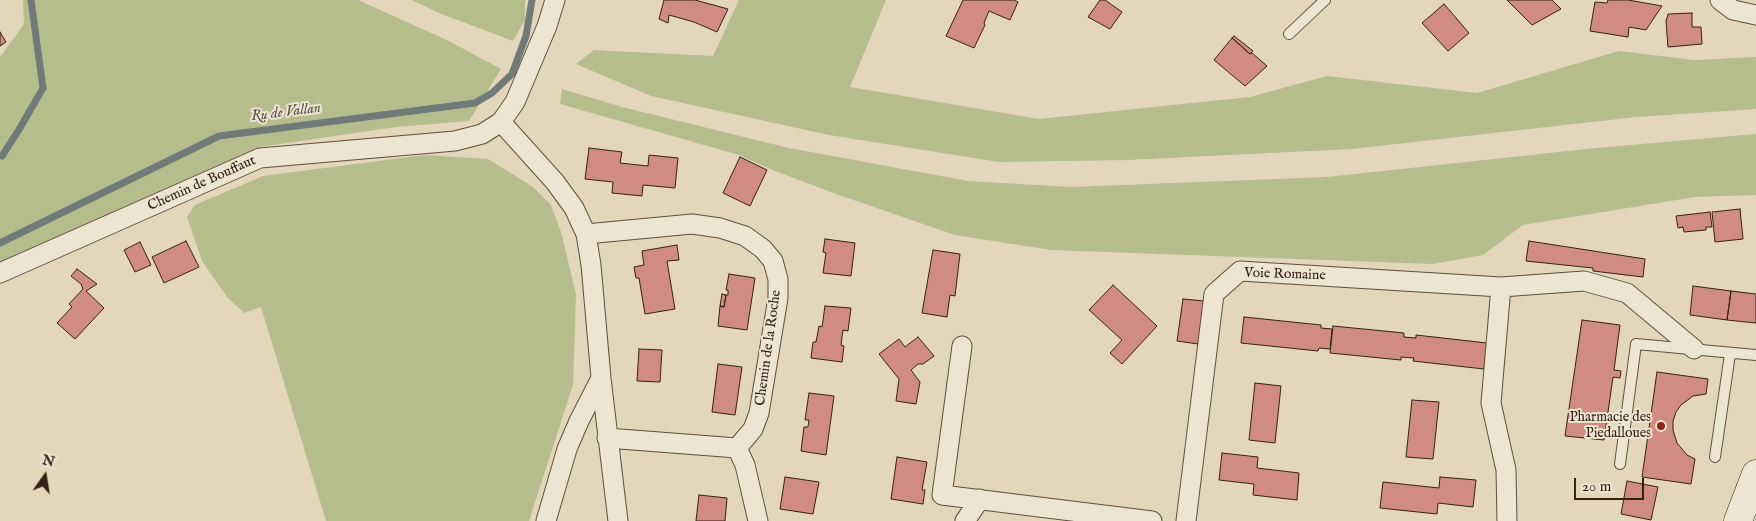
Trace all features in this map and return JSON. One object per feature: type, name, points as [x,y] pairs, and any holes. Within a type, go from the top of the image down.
[{"type":"main road","points":[[1738,521],[1756,474]]},
{"type":"street","points":[[555,0],[547,26],[514,102],[502,122],[555,182],[574,208],[586,234],[593,284],[607,438],[618,521]]},
{"type":"street","points":[[1720,0],[1733,10],[1756,15]]},
{"type":"street","name":"Chemin de Bouffaut","points":[[0,273],[260,158],[455,140],[482,134],[502,122]]},
{"type":"street","name":"Chemin de la Roche","points":[[586,234],[692,224],[720,228],[745,236],[763,249],[773,260],[778,279],[778,298],[760,413],[753,429],[737,448]]},
{"type":"street","name":"Voie Romaine","points":[[1186,521],[1214,294],[1240,271],[1501,287],[1584,281],[1626,293],[1694,349]]},
{"type":"street","points":[[1501,287],[1491,403],[1506,470],[1507,521]]},
{"type":"street","points":[[962,346],[942,495],[1152,521]]},
{"type":"street","points":[[546,521],[567,449],[601,378]]},
{"type":"street","points":[[607,438],[737,448],[745,465],[758,521]]},
{"type":"street","points":[[965,521],[980,499]]},
{"type":"lane","points":[[1289,34],[1325,0]]},
{"type":"lane","points":[[1620,464],[1636,344],[1756,355]]},
{"type":"lane","points":[[1715,457],[1730,354]]},
{"type":"green space","points":[[23,0],[358,0],[449,41],[501,69],[469,121],[396,127],[260,147],[0,262],[0,57],[24,24]]},
{"type":"green space","points":[[412,0],[525,0],[525,20],[513,41],[439,13]]},
{"type":"green space","points":[[739,0],[886,0],[850,87],[1039,119],[1250,97],[1327,76],[1477,93],[1619,51],[1694,60],[1756,57],[1756,109],[1636,117],[1352,149],[1128,160],[999,162],[829,135],[651,96],[576,64],[594,50],[713,56]]},
{"type":"green space","points":[[562,89],[622,107],[789,148],[968,181],[1071,187],[1327,177],[1596,148],[1756,134],[1756,195],[1695,197],[1523,225],[1483,255],[1433,264],[1051,250],[955,235],[839,195],[739,155],[560,104]]},
{"type":"green space","points":[[425,155],[488,159],[533,187],[551,205],[561,232],[576,294],[573,385],[529,521],[326,521],[261,307],[244,313],[227,297],[202,261],[187,217],[195,205],[263,176]]},
{"type":"building","points":[[664,0],[695,0],[728,9],[717,32],[694,22],[669,15],[668,23],[659,19]]},
{"type":"building","points":[[963,0],[1014,0],[1018,2],[1010,20],[989,11],[984,23],[985,25],[974,48],[946,36]]},
{"type":"building","points":[[1100,0],[1105,0],[1122,12],[1110,29],[1088,17]]},
{"type":"building","points":[[1507,0],[1552,0],[1561,9],[1532,25]]},
{"type":"building","points":[[1608,0],[1628,0],[1662,6],[1646,30],[1629,27],[1628,37],[1590,31],[1595,2],[1607,3]]},
{"type":"building","points":[[1444,4],[1469,33],[1448,51],[1422,23]]},
{"type":"building","points":[[1692,13],[1692,27],[1701,27],[1702,44],[1668,47],[1666,21],[1668,14]]},
{"type":"building","points":[[0,32],[6,42],[0,46]]},
{"type":"building","points":[[1234,36],[1253,51],[1250,54],[1232,38]]},
{"type":"building","points":[[1232,38],[1267,66],[1245,86],[1214,60]]},
{"type":"building","points":[[589,148],[622,152],[620,163],[648,166],[649,155],[678,158],[675,188],[643,185],[642,196],[612,193],[613,182],[585,179]]},
{"type":"building","points":[[740,157],[767,170],[750,206],[723,193]]},
{"type":"building","points":[[1740,209],[1743,239],[1715,242],[1712,212]]},
{"type":"building","points":[[1710,212],[1712,227],[1706,227],[1706,230],[1684,232],[1683,227],[1678,228],[1676,216]]},
{"type":"building","points":[[825,239],[855,243],[851,276],[823,273],[826,253],[823,252]]},
{"type":"building","points":[[186,241],[199,267],[164,283],[152,257]]},
{"type":"building","points":[[1529,241],[1645,259],[1643,277],[1593,271],[1593,268],[1526,261]]},
{"type":"building","points":[[140,242],[151,265],[135,272],[124,250]]},
{"type":"building","points":[[677,245],[679,260],[667,261],[675,309],[645,314],[639,278],[636,278],[634,267],[644,265],[642,251]]},
{"type":"building","points":[[933,250],[960,254],[955,296],[950,295],[947,317],[922,313]]},
{"type":"building","points":[[77,269],[97,284],[86,291],[104,308],[75,339],[57,323],[72,307],[69,304],[83,289],[81,284],[71,276]]},
{"type":"building","points":[[729,274],[755,278],[747,330],[718,326],[720,306],[724,307],[726,295],[728,295],[728,290],[726,290]]},
{"type":"building","points":[[1113,285],[1157,326],[1122,364],[1110,353],[1122,340],[1089,310]]},
{"type":"building","points":[[1693,286],[1731,291],[1727,320],[1690,315]]},
{"type":"building","points":[[1731,291],[1756,294],[1756,323],[1727,320]]},
{"type":"building","points":[[722,294],[726,295],[724,307],[720,306]]},
{"type":"building","points":[[1183,299],[1204,301],[1198,344],[1177,341]]},
{"type":"building","points":[[825,306],[851,308],[848,331],[843,330],[841,345],[844,346],[842,362],[811,358],[813,342],[816,342],[819,326],[822,327]]},
{"type":"building","points":[[1244,317],[1321,325],[1321,328],[1332,329],[1330,349],[1319,348],[1318,351],[1241,343]]},
{"type":"building","points":[[1582,320],[1620,325],[1614,370],[1621,371],[1620,378],[1613,377],[1604,440],[1565,436]]},
{"type":"building","points":[[1333,326],[1404,333],[1404,337],[1416,338],[1416,335],[1487,343],[1484,369],[1413,361],[1414,358],[1401,357],[1401,360],[1330,353]]},
{"type":"building","points":[[918,337],[934,356],[911,370],[920,382],[916,404],[896,401],[899,379],[879,354],[899,339],[905,347]]},
{"type":"building","points":[[639,349],[662,350],[660,382],[637,381]]},
{"type":"building","points":[[718,364],[742,367],[735,415],[712,412]]},
{"type":"building","name":"Pharmacie des Piedalloues","points":[[1657,372],[1708,379],[1706,394],[1693,396],[1681,405],[1673,421],[1673,430],[1677,443],[1687,455],[1695,459],[1691,484],[1642,477]]},
{"type":"building","points":[[1255,383],[1281,386],[1275,443],[1249,440]]},
{"type":"building","points":[[809,393],[834,396],[826,455],[801,451],[804,427],[808,427],[809,420],[805,420]]},
{"type":"building","points":[[1412,400],[1439,402],[1433,459],[1406,457]]},
{"type":"building","points":[[1222,453],[1258,457],[1257,468],[1299,473],[1297,500],[1253,495],[1254,484],[1219,480]]},
{"type":"building","points":[[897,457],[927,462],[922,490],[925,490],[923,504],[891,499]]},
{"type":"building","points":[[785,477],[819,482],[813,514],[780,509]]},
{"type":"building","points":[[1440,477],[1476,480],[1473,507],[1438,503],[1437,514],[1380,508],[1383,482],[1439,488]]},
{"type":"building","points":[[1627,481],[1658,487],[1651,520],[1621,514]]},
{"type":"building","points":[[699,495],[727,498],[725,521],[696,521]]},
{"type":"waterway","points":[[2,156],[43,88],[31,0]]},
{"type":"waterway","name":"Ru de Vallan","points":[[0,243],[219,136],[475,103],[492,93],[512,74],[526,36],[532,0]]},
{"type":"place","name":"Pharmacie des Piedalloues","points":[[1661,426]]}]
